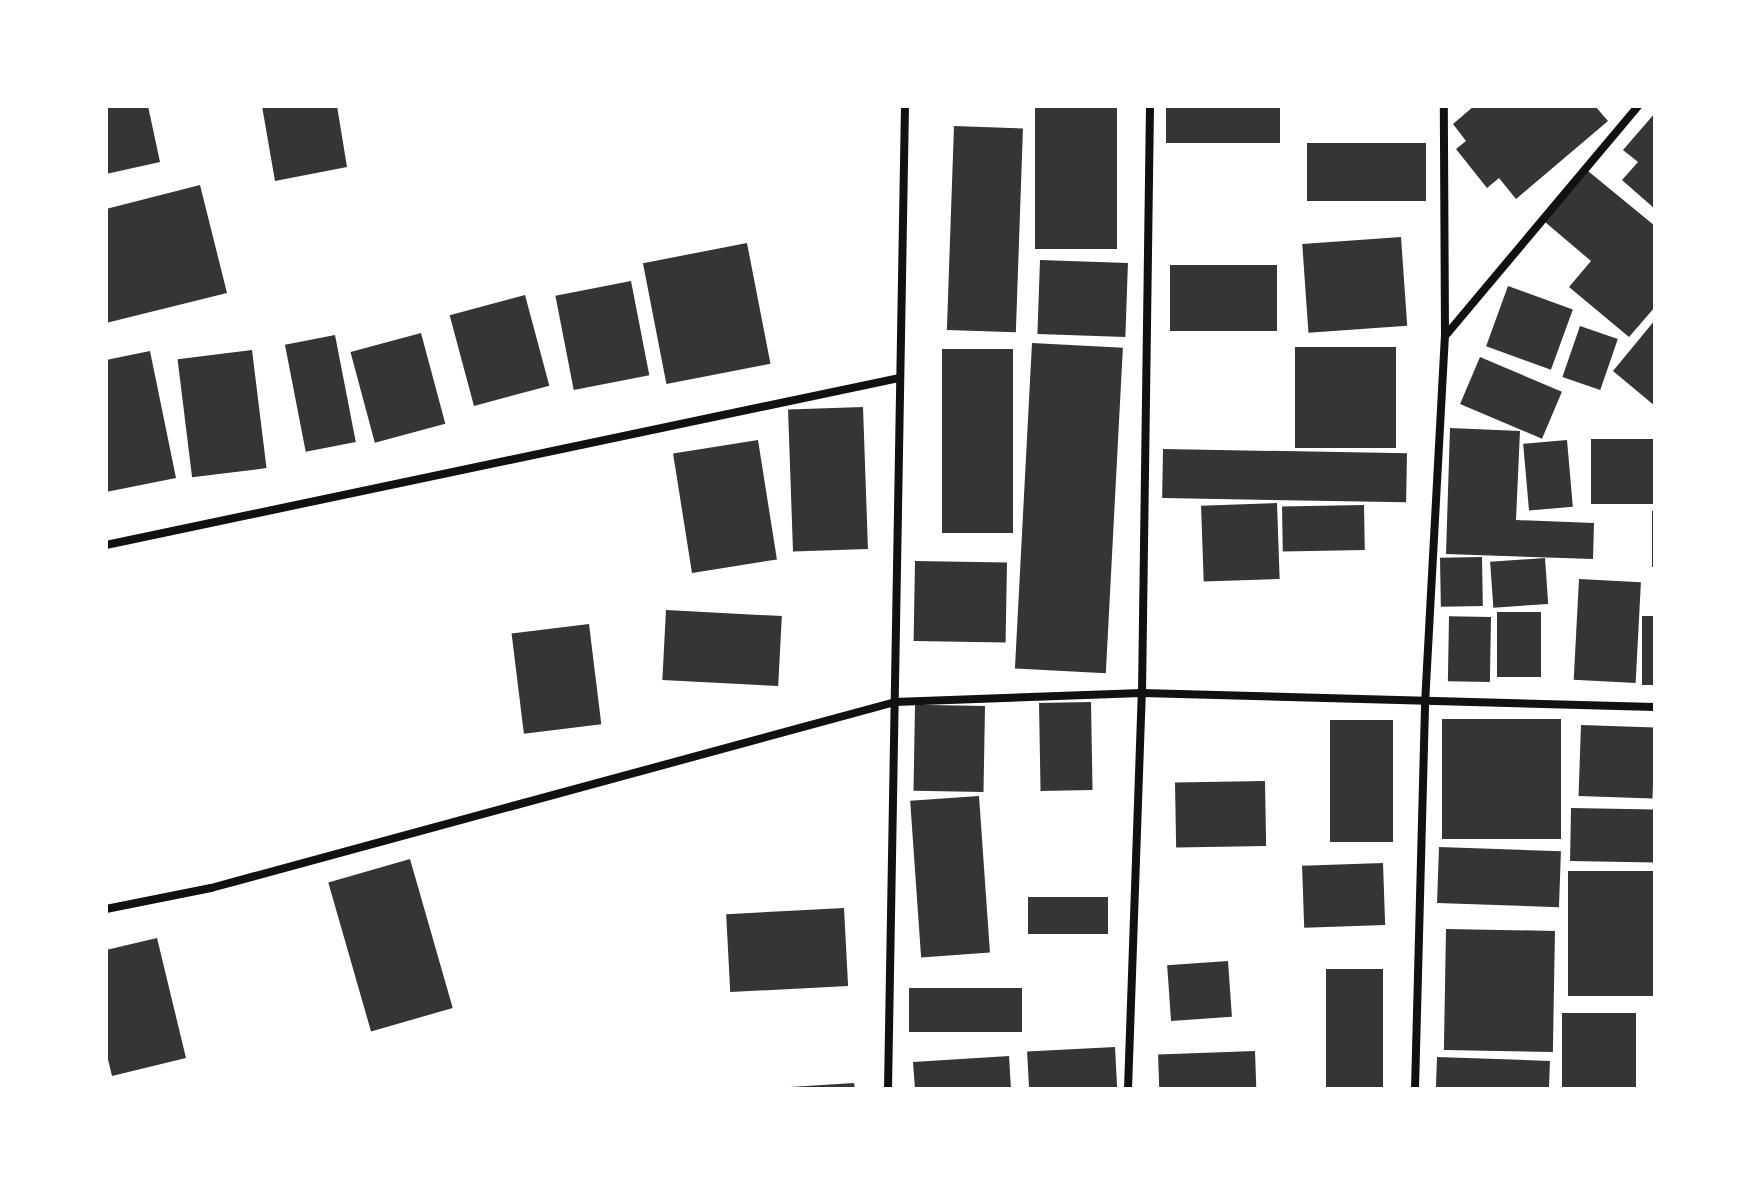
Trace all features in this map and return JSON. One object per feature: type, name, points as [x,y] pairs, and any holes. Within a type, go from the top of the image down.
[{"type":"street","points":[[888,1089],[905,106]]},
{"type":"street","points":[[1128,1089],[1142,693],[1150,106]]},
{"type":"street","points":[[1415,1089],[1425,704],[1445,335],[1444,106]]},
{"type":"street","points":[[1445,335],[1638,106]]},
{"type":"street","points":[[106,545],[899,378]]},
{"type":"street","points":[[106,909],[211,888],[895,702],[1142,693],[1425,704],[1655,707]]},
{"type":"building","points":[[106,106],[148,106],[160,162],[106,174]]},
{"type":"building","points":[[262,106],[337,106],[347,167],[275,181]]},
{"type":"building","points":[[1035,106],[1117,106],[1117,249],[1035,249]]},
{"type":"building","points":[[1166,106],[1280,106],[1280,143],[1166,143]]},
{"type":"building","points":[[1474,106],[1595,106],[1608,121],[1516,199],[1499,178],[1487,188],[1456,149],[1466,141],[1453,124]]},
{"type":"building","points":[[1655,113],[1655,209],[1622,180],[1638,162],[1623,150]]},
{"type":"building","points":[[954,126],[1023,128],[1016,332],[947,330]]},
{"type":"building","points":[[1307,143],[1426,143],[1426,201],[1307,201]]},
{"type":"building","points":[[1588,171],[1655,226],[1655,307],[1629,337],[1569,287],[1591,261],[1545,222]]},
{"type":"building","points":[[200,185],[227,293],[106,323],[106,209]]},
{"type":"building","points":[[1401,237],[1407,326],[1308,333],[1302,244]]},
{"type":"building","points":[[747,243],[770,364],[666,384],[643,263]]},
{"type":"building","points":[[1040,260],[1128,263],[1125,337],[1037,334]]},
{"type":"building","points":[[1170,265],[1277,265],[1277,331],[1170,331]]},
{"type":"building","points":[[631,281],[649,375],[574,390],[555,296]]},
{"type":"building","points":[[1508,286],[1573,310],[1551,370],[1486,346]]},
{"type":"building","points":[[525,295],[549,386],[474,406],[450,315]]},
{"type":"building","points":[[1655,320],[1655,406],[1613,371]]},
{"type":"building","points":[[1580,326],[1618,339],[1600,390],[1562,377]]},
{"type":"building","points":[[421,333],[445,424],[375,443],[350,352]]},
{"type":"building","points":[[335,335],[356,442],[306,452],[285,345]]},
{"type":"building","points":[[1032,343],[1123,348],[1106,673],[1015,669]]},
{"type":"building","points":[[1295,347],[1396,347],[1396,448],[1295,448]]},
{"type":"building","points":[[942,349],[1013,349],[1013,533],[942,533]]},
{"type":"building","points":[[252,350],[267,468],[192,477],[178,359]]},
{"type":"building","points":[[150,351],[176,478],[106,492],[106,360]]},
{"type":"building","points":[[1480,357],[1562,392],[1542,439],[1460,404]]},
{"type":"building","points":[[863,407],[868,549],[793,552],[788,410]]},
{"type":"building","points":[[1450,428],[1520,431],[1516,520],[1594,523],[1593,559],[1446,554]]},
{"type":"building","points":[[1591,439],[1655,439],[1655,504],[1591,504]]},
{"type":"building","points":[[758,440],[777,560],[692,573],[673,453]]},
{"type":"building","points":[[1567,440],[1573,507],[1529,511],[1523,444]]},
{"type":"building","points":[[1163,449],[1407,453],[1406,502],[1162,498]]},
{"type":"building","points":[[1277,503],[1280,579],[1204,582],[1201,506]]},
{"type":"building","points":[[1364,505],[1365,550],[1283,551],[1282,506]]},
{"type":"building","points":[[1652,511],[1655,511],[1655,567],[1652,567]]},
{"type":"building","points":[[1482,557],[1483,606],[1441,607],[1440,558]]},
{"type":"building","points":[[1545,558],[1548,604],[1493,608],[1490,562]]},
{"type":"building","points":[[915,561],[1007,563],[1006,643],[914,641]]},
{"type":"building","points":[[1579,579],[1641,582],[1636,683],[1574,680]]},
{"type":"building","points":[[666,610],[782,616],[778,686],[662,680]]},
{"type":"building","points":[[1497,612],[1541,612],[1541,677],[1497,677]]},
{"type":"building","points":[[1449,616],[1491,617],[1490,682],[1448,681]]},
{"type":"building","points":[[1642,616],[1655,616],[1655,685],[1642,685]]},
{"type":"building","points":[[589,624],[601,724],[524,734],[512,634]]},
{"type":"building","points":[[1091,702],[1093,790],[1041,791],[1039,703]]},
{"type":"building","points":[[915,705],[985,706],[983,792],[914,791]]},
{"type":"building","points":[[1442,719],[1561,719],[1561,839],[1442,839]]},
{"type":"building","points":[[1330,720],[1393,720],[1393,842],[1330,842]]},
{"type":"building","points":[[1581,725],[1655,728],[1652,799],[1579,796]]},
{"type":"building","points":[[1265,781],[1266,846],[1176,848],[1175,783]]},
{"type":"building","points":[[979,796],[990,953],[921,957],[910,801]]},
{"type":"building","points":[[1571,808],[1655,809],[1654,862],[1570,861]]},
{"type":"building","points":[[1439,847],[1561,851],[1559,907],[1437,903]]},
{"type":"building","points":[[410,859],[453,1008],[371,1031],[328,882]]},
{"type":"building","points":[[1383,863],[1385,925],[1304,928],[1302,866]]},
{"type":"building","points":[[1568,871],[1655,871],[1655,996],[1568,996]]},
{"type":"building","points":[[1028,897],[1108,897],[1108,934],[1028,934]]},
{"type":"building","points":[[844,908],[848,986],[730,992],[726,914]]},
{"type":"building","points":[[1446,929],[1555,931],[1553,1052],[1444,1050]]},
{"type":"building","points":[[157,938],[186,1058],[112,1076],[106,1051],[106,950]]},
{"type":"building","points":[[1228,961],[1232,1017],[1171,1021],[1167,965]]},
{"type":"building","points":[[1326,969],[1383,969],[1383,1089],[1326,1089]]},
{"type":"building","points":[[909,988],[1022,988],[1022,1032],[909,1032]]},
{"type":"building","points":[[1562,1013],[1636,1013],[1636,1089],[1562,1089]]},
{"type":"building","points":[[1115,1047],[1117,1089],[1029,1089],[1027,1052]]},
{"type":"building","points":[[1255,1051],[1256,1089],[1159,1089],[1158,1054]]},
{"type":"building","points":[[1009,1056],[1011,1089],[915,1089],[913,1062]]},
{"type":"building","points":[[1437,1057],[1550,1061],[1549,1089],[1436,1089]]},
{"type":"building","points":[[854,1083],[855,1089],[790,1089],[790,1087]]}]
